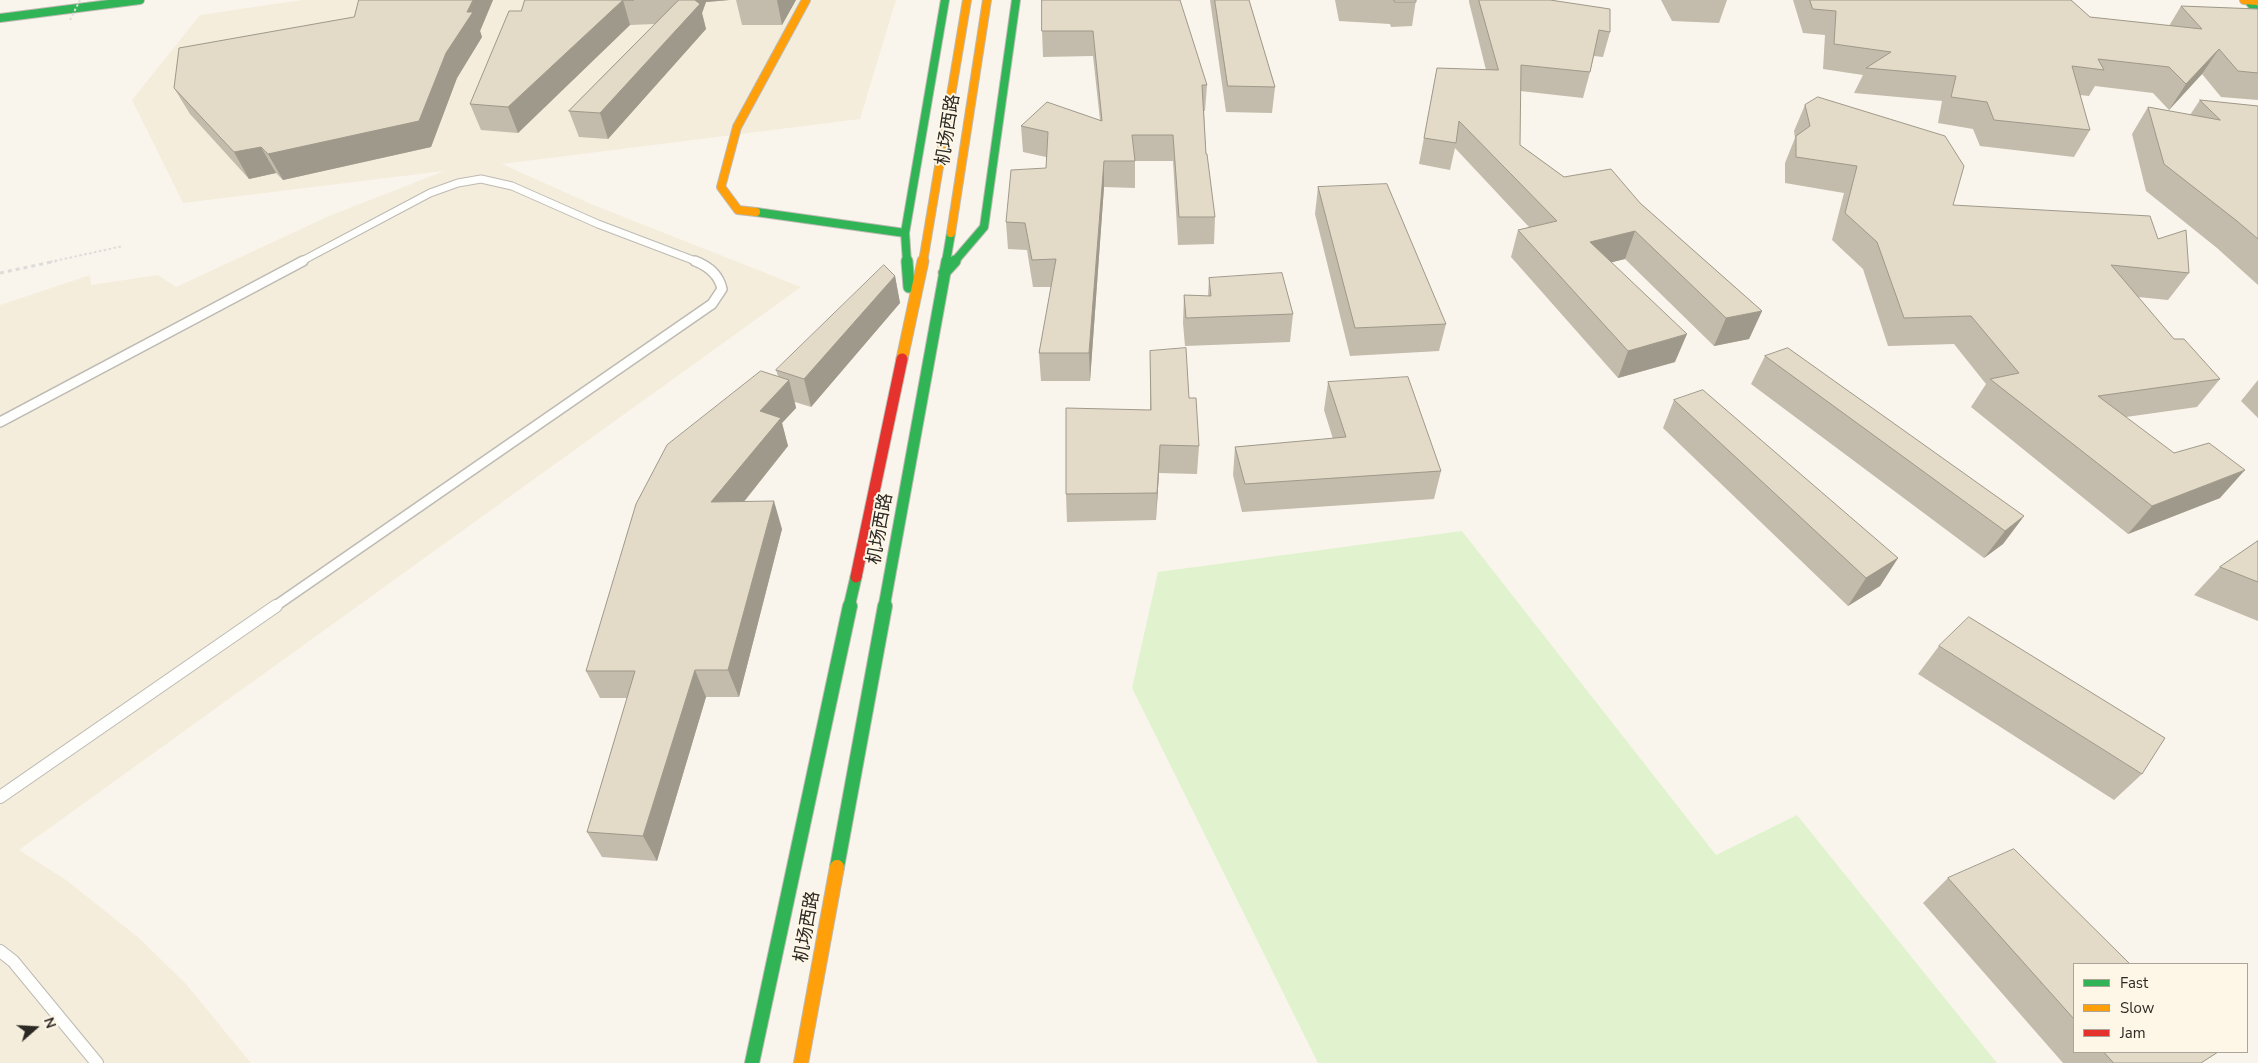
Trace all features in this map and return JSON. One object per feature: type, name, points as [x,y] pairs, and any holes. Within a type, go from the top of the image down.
[{"type":"main road","points":[[0,8],[64,0]]},
{"type":"main road","points":[[0,18],[140,0]]},
{"type":"main road","points":[[806,0],[737,127],[721,186],[738,210],[905,233]]},
{"type":"main road","points":[[911,320],[905,233],[945,0]]},
{"type":"main road","points":[[752,1063],[929,234],[967,0]]},
{"type":"main road","name":"机场西路","points":[[800,1063],[944,273],[987,0]]},
{"type":"main road","points":[[944,273],[984,227],[1016,0]]},
{"type":"main road","points":[[2244,0],[2258,1]]},
{"type":"main road","points":[[2248,0],[2258,13]]},
{"type":"lane","points":[[0,422],[430,193],[452,184],[471,180],[488,180],[504,183],[586,219],[698,262],[721,279],[722,289],[712,304],[0,797]]},
{"type":"lane","points":[[0,951],[13,961],[97,1063]]},
{"type":"path","points":[[70,20],[80,0]]},
{"type":"path","points":[[0,273],[123,246]]},
{"type":"shaded area","points":[[302,0],[896,0],[860,119],[502,164],[591,204],[801,287],[19,850],[66,880],[139,938],[185,983],[251,1063],[0,1063],[0,305],[90,275],[91,285],[158,275],[176,287],[329,216],[444,171],[183,203],[132,100],[200,15]]},
{"type":"green space","points":[[1462,531],[1716,855],[1797,815],[1997,1063],[1318,1063],[1132,688],[1158,572]]},
{"type":"building","points":[[359,0],[473,0],[467,12],[473,12],[446,53],[419,121],[268,154],[261,147],[234,152],[174,88],[179,48],[354,17]]},
{"type":"building","points":[[525,0],[623,0],[508,107],[470,104],[509,11],[521,11]]},
{"type":"building","points":[[679,0],[695,0],[700,4],[600,113],[569,111]]},
{"type":"building","points":[[1042,0],[1180,0],[1207,85],[1202,85],[1206,154],[1215,217],[1179,217],[1173,135],[1132,135],[1135,161],[1104,161],[1089,353],[1039,353],[1056,259],[1032,260],[1025,223],[1006,222],[1011,170],[1046,168],[1048,132],[1021,126],[1047,102],[1102,121],[1093,31],[1042,31]]},
{"type":"building","points":[[1215,0],[1249,0],[1275,87],[1228,86]]},
{"type":"building","points":[[1394,0],[1416,0],[1416,2],[1395,2]]},
{"type":"building","points":[[1479,0],[1550,0],[1610,9],[1610,32],[1599,30],[1590,72],[1521,65],[1520,145],[1564,177],[1611,169],[1640,203],[1762,311],[1726,318],[1635,231],[1590,242],[1687,334],[1628,351],[1518,230],[1557,221],[1459,121],[1456,143],[1424,138],[1437,68],[1498,70]]},
{"type":"building","points":[[1810,0],[2071,0],[2090,17],[2202,29],[2181,6],[2258,9],[2258,73],[2238,71],[2219,49],[2186,84],[2169,67],[2098,59],[2104,70],[2072,66],[2090,130],[1994,120],[1987,102],[1951,97],[1956,76],[1866,68],[1891,52],[1834,44],[1836,11],[1813,9]]},
{"type":"building","points":[[1818,97],[1945,136],[1964,166],[1953,205],[2150,216],[2158,239],[2186,230],[2189,273],[2111,265],[2174,339],[2184,339],[2220,379],[2098,396],[2174,453],[2209,443],[2245,470],[2152,506],[1990,379],[2019,373],[1971,316],[1904,318],[1877,242],[1845,213],[1857,166],[1796,157],[1796,136],[1810,126],[1805,105]]},
{"type":"building","points":[[2200,100],[2258,106],[2258,239],[2164,164],[2148,107],[2220,120]]},
{"type":"building","points":[[1387,184],[1446,324],[1355,328],[1318,187]]},
{"type":"building","points":[[884,265],[895,276],[804,379],[776,370]]},
{"type":"building","points":[[1282,273],[1293,314],[1186,318],[1184,295],[1211,296],[1209,278]]},
{"type":"building","points":[[1186,348],[1189,398],[1196,398],[1199,446],[1160,445],[1157,493],[1066,494],[1066,408],[1151,410],[1150,351]]},
{"type":"building","points":[[1788,348],[2024,516],[2005,531],[1765,356]]},
{"type":"building","points":[[761,371],[789,380],[760,411],[781,418],[711,502],[774,501],[728,670],[695,670],[643,836],[587,832],[635,671],[586,671],[636,504],[667,445]]},
{"type":"building","points":[[1408,377],[1441,471],[1245,484],[1235,447],[1346,437],[1328,382]]},
{"type":"building","points":[[1703,390],[1898,558],[1866,578],[1674,400]]},
{"type":"building","points":[[2258,541],[2258,582],[2220,567]]},
{"type":"building","points":[[1969,617],[2165,738],[2142,774],[1939,646]]},
{"type":"building","points":[[2014,849],[2129,963],[2073,963],[2073,1018],[1948,878]]},
{"type":"building","points":[[2105,1053],[2216,1053],[2201,1063],[2114,1063]]},
{"type":"traffic: fast","points":[[0,18],[140,0]]},
{"type":"traffic: fast","points":[[909,287],[905,233],[945,0]]},
{"type":"traffic: fast","points":[[944,273],[984,227],[1016,0]]},
{"type":"traffic: fast","points":[[2248,0],[2258,13]]},
{"type":"traffic: fast","points":[[756,212],[905,233]]},
{"type":"traffic: fast","points":[[837,867],[937,320],[951,233]]},
{"type":"traffic: fast","points":[[752,1063],[856,577]]},
{"type":"traffic: slow","points":[[756,212],[738,210],[721,187],[737,127],[806,0]]},
{"type":"traffic: slow","points":[[902,359],[929,234],[967,0]]},
{"type":"traffic: slow","points":[[951,233],[987,0]]},
{"type":"traffic: slow","points":[[2244,0],[2258,1]]},
{"type":"traffic: slow","points":[[801,1063],[837,867]]},
{"type":"traffic: jam","points":[[856,577],[902,359]]}]
